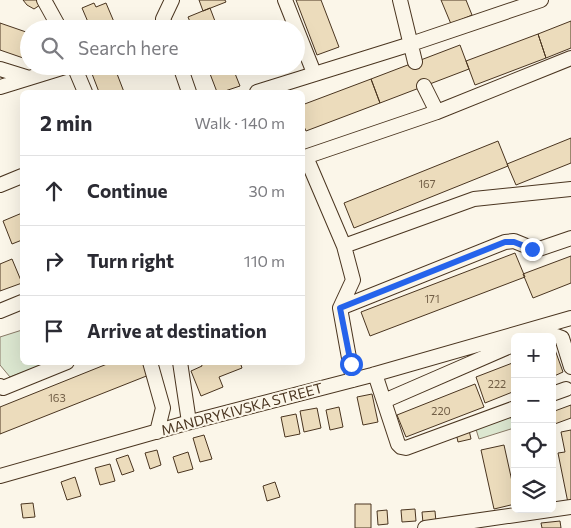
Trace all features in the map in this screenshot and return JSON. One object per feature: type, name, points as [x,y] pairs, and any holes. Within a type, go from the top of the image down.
[{"type":"street","points":[[44,0],[55,20]]},
{"type":"street","points":[[164,20],[172,0]]},
{"type":"street","points":[[285,0],[293,20]]},
{"type":"street","points":[[400,0],[415,62]]},
{"type":"street","points":[[263,90],[411,44],[541,0]]},
{"type":"street","points":[[305,50],[314,73]]},
{"type":"street","points":[[305,158],[437,112],[571,58]]},
{"type":"street","points":[[0,69],[29,78]]},
{"type":"street","points":[[0,88],[39,75]]},
{"type":"street","points":[[78,75],[84,90]]},
{"type":"street","points":[[183,75],[188,90]]},
{"type":"street","points":[[424,86],[437,112]]},
{"type":"street","points":[[305,160],[344,246],[353,280],[340,308],[353,380]]},
{"type":"street","points":[[0,186],[20,177]]},
{"type":"street","points":[[344,246],[474,199],[571,189]]},
{"type":"street","points":[[340,308],[505,242],[514,242],[536,250],[571,238]]},
{"type":"street","points":[[0,311],[20,303]]},
{"type":"street","name":"MANDRYKIVSKA STREET","points":[[0,476],[189,422],[375,374],[571,318]]},
{"type":"street","points":[[556,336],[562,338],[571,367]]},
{"type":"street","points":[[384,401],[511,346]]},
{"type":"street","points":[[0,386],[3,388],[60,365]]},
{"type":"street","points":[[151,365],[162,408],[157,432]]},
{"type":"street","points":[[180,365],[189,422]]},
{"type":"street","points":[[375,374],[398,444],[401,448],[406,448],[511,409]]},
{"type":"street","points":[[556,393],[566,389]]},
{"type":"street","points":[[425,528],[571,507]]},
{"type":"green space","points":[[20,331],[20,365],[42,365],[10,377],[0,365],[0,337]]},
{"type":"green space","points":[[510,415],[511,418],[511,429],[479,439],[475,426]]},
{"type":"building","points":[[23,0],[37,0],[40,5],[34,9]]},
{"type":"building","points":[[199,0],[225,0],[226,2],[203,11]]},
{"type":"building","points":[[296,0],[321,0],[339,47],[317,55]]},
{"type":"building","points":[[441,0],[466,0],[472,15],[451,24]]},
{"type":"building","points":[[94,3],[96,7],[106,3],[113,20],[87,20],[82,8]]},
{"type":"building","points":[[210,8],[215,20],[189,20],[188,17]]},
{"type":"building","points":[[571,21],[571,48],[546,58],[538,34]]},
{"type":"building","points":[[0,23],[20,30],[20,57],[0,50]]},
{"type":"building","points":[[538,34],[546,58],[475,85],[466,61]]},
{"type":"building","points":[[460,45],[469,69],[380,103],[371,79]]},
{"type":"building","points":[[92,75],[117,75],[123,90],[98,90]]},
{"type":"building","points":[[210,75],[236,75],[240,86],[228,90],[216,90]]},
{"type":"building","points":[[371,79],[380,103],[306,131],[305,104]]},
{"type":"building","points":[[571,138],[571,163],[516,185],[507,164]]},
{"type":"building","points":[[498,141],[508,166],[354,228],[344,203]]},
{"type":"building","points":[[20,214],[20,241],[12,244],[3,221]]},
{"type":"building","points":[[515,253],[525,277],[370,336],[361,312]]},
{"type":"building","points":[[571,256],[571,283],[533,298],[523,274]]},
{"type":"building","points":[[12,259],[20,278],[20,284],[0,291],[0,264]]},
{"type":"building","points":[[556,353],[563,372],[556,375]]},
{"type":"building","points":[[511,364],[511,393],[485,403],[476,377]]},
{"type":"building","points":[[105,365],[145,365],[149,375],[0,434],[0,407]]},
{"type":"building","points":[[241,365],[242,368],[219,377],[223,387],[201,396],[191,371],[202,366]]},
{"type":"building","points":[[475,384],[484,407],[406,437],[397,415]]},
{"type":"building","points":[[372,394],[378,422],[363,425],[357,397]]},
{"type":"building","points":[[571,405],[571,418],[556,424],[556,411]]},
{"type":"building","points":[[339,407],[343,427],[330,430],[326,410]]},
{"type":"building","points":[[317,408],[321,428],[304,432],[300,411]]},
{"type":"building","points":[[296,414],[300,434],[285,437],[281,417]]},
{"type":"building","points":[[469,430],[471,439],[458,442],[456,433]]},
{"type":"building","points":[[571,430],[571,502],[568,503],[558,453],[565,452],[561,432]]},
{"type":"building","points":[[204,435],[212,459],[200,462],[193,438]]},
{"type":"building","points":[[504,445],[511,477],[511,505],[494,509],[481,450]]},
{"type":"building","points":[[157,450],[161,465],[150,469],[145,453]]},
{"type":"building","points":[[188,452],[193,469],[178,473],[173,457]]},
{"type":"building","points":[[128,455],[134,471],[122,475],[116,459]]},
{"type":"building","points":[[110,464],[115,481],[100,485],[95,468]]},
{"type":"building","points":[[75,477],[81,496],[67,500],[61,482]]},
{"type":"building","points":[[275,482],[280,497],[267,501],[263,486]]},
{"type":"building","points":[[33,503],[35,517],[23,518],[21,504]]},
{"type":"building","points":[[355,504],[371,504],[371,528],[355,528]]},
{"type":"building","points":[[415,509],[416,521],[402,522],[401,510]]},
{"type":"building","points":[[387,510],[388,524],[378,525],[377,511]]},
{"type":"building","points":[[435,511],[436,522],[423,523],[422,512]]},
{"type":"building","points":[[560,521],[561,528],[542,528],[541,523]]},
{"type":"route","points":[[351,364],[340,308],[510,240],[532,249]]}]
